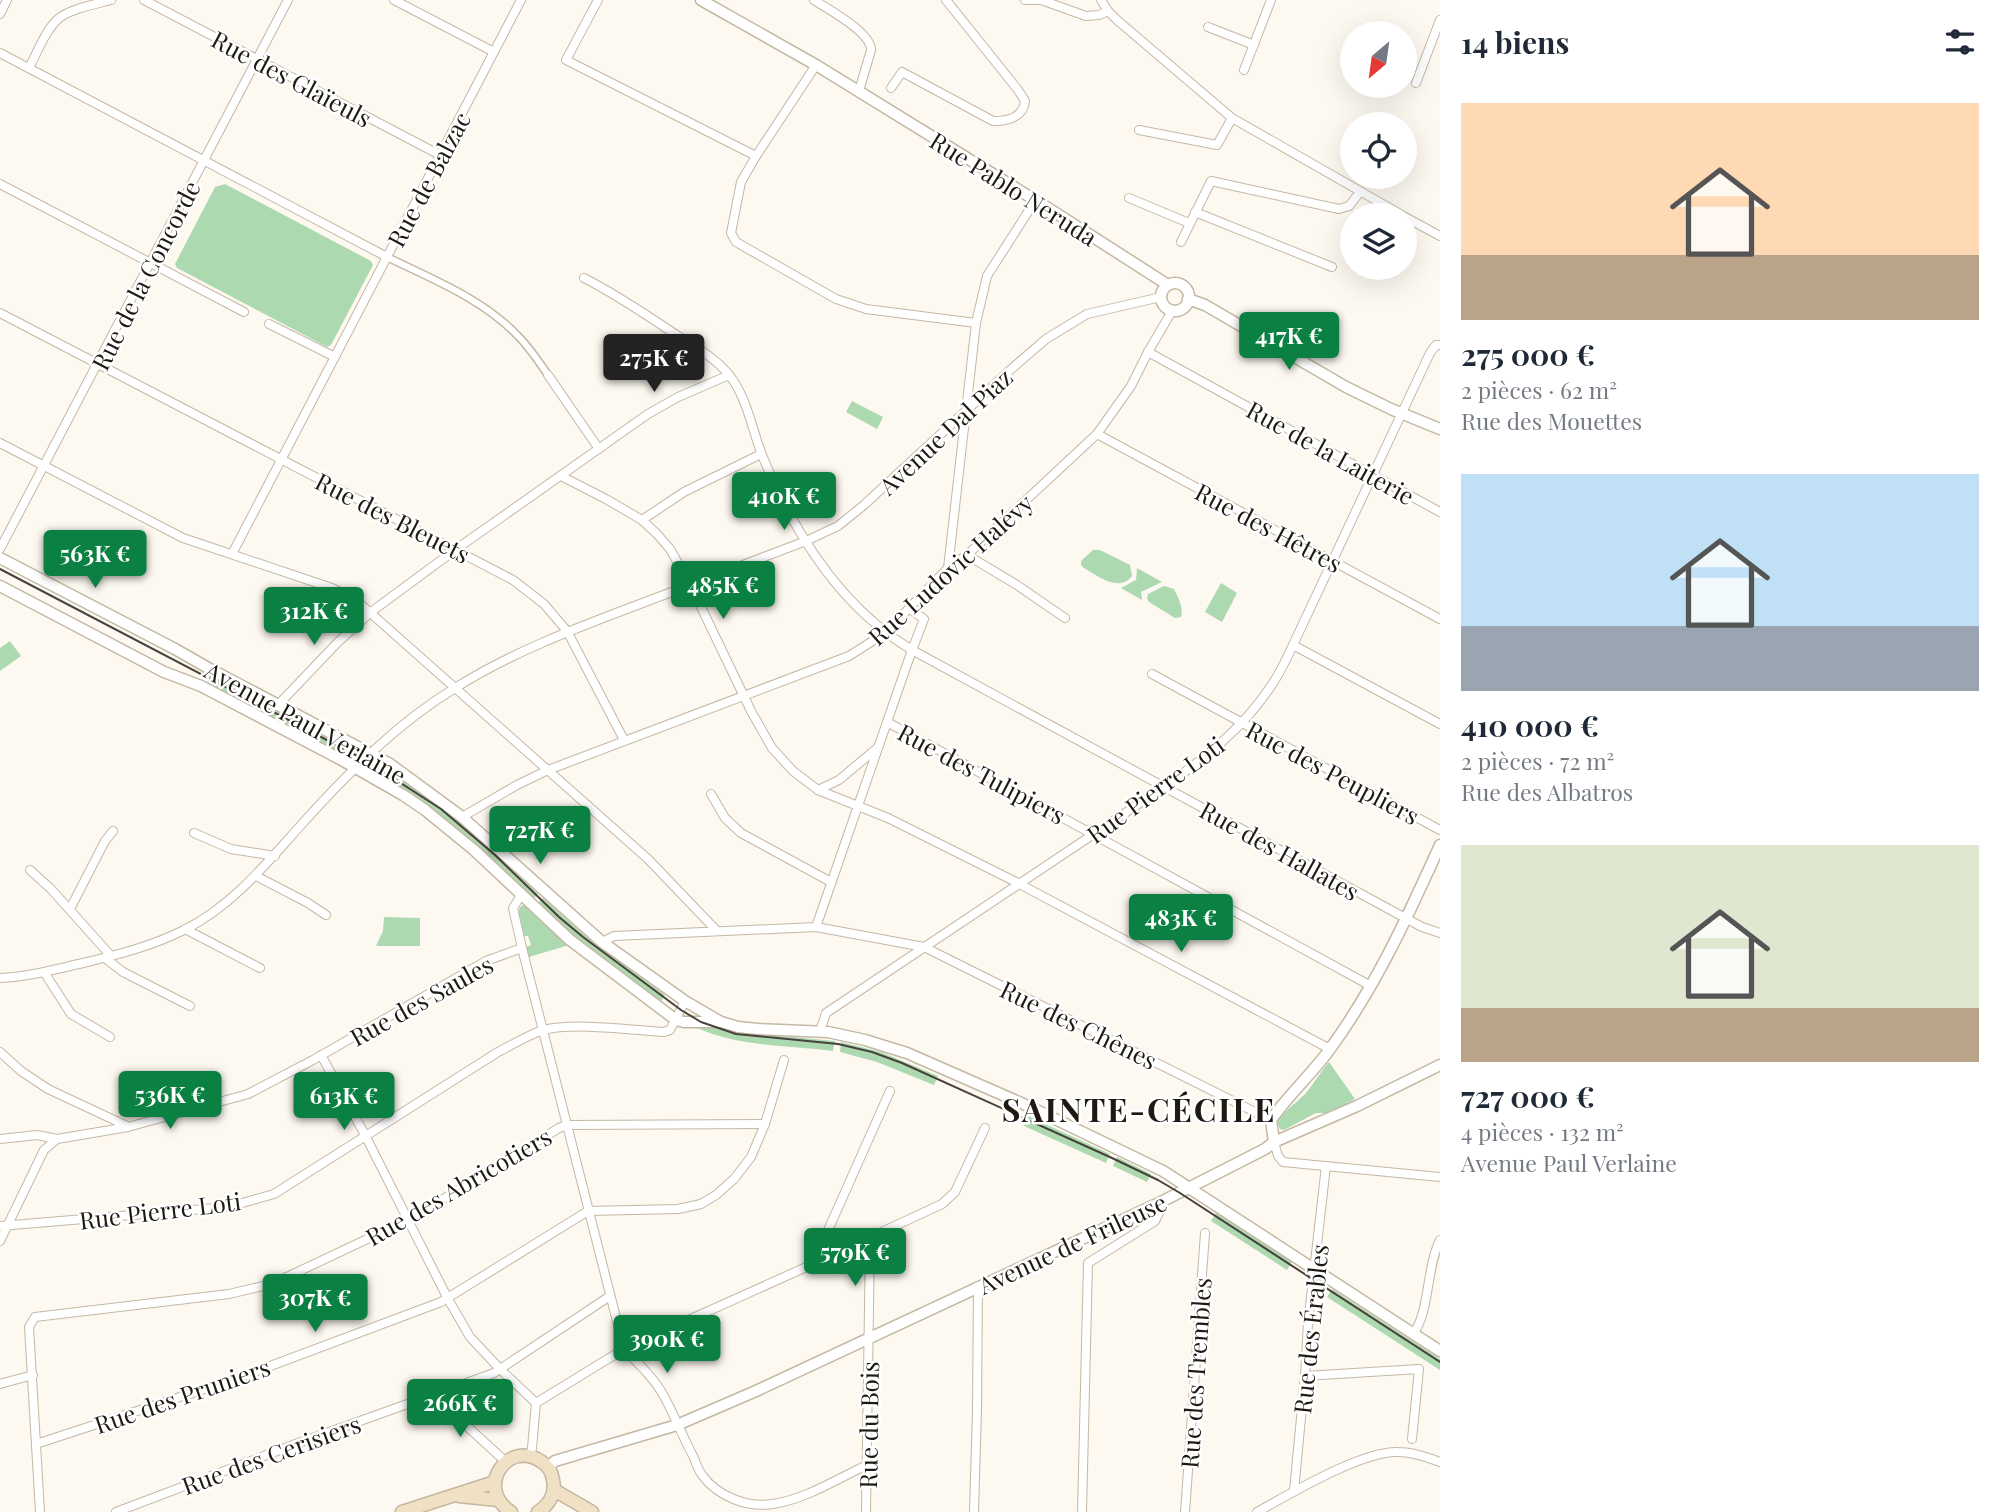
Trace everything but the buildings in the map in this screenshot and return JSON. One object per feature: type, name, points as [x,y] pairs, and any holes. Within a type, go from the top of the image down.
[{"type":"main road","points":[[498,1500],[495,1482],[499,1470],[506,1462],[518,1456],[530,1456],[548,1467],[553,1477],[554,1490],[548,1503],[538,1512]]},
{"type":"main road","points":[[402,1512],[495,1482]]},
{"type":"main road","points":[[554,1490],[592,1512]]},
{"type":"main road","points":[[455,1496],[498,1500],[511,1512]]},
{"type":"street","points":[[0,14],[8,0]]},
{"type":"street","points":[[29,68],[58,19],[111,0]]},
{"type":"street","name":"Rue des Glaïeuls","points":[[144,0],[440,155]]},
{"type":"street","name":"Rue de la Concorde","points":[[0,549],[152,264],[288,0]]},
{"type":"street","points":[[394,0],[494,52]]},
{"type":"street","name":"Rue de Balzac","points":[[232,554],[522,0]]},
{"type":"street","points":[[597,0],[566,60],[756,156]]},
{"type":"street","name":"Rue Pablo Neruda","points":[[701,0],[859,91],[1168,285]]},
{"type":"street","points":[[814,0],[865,35],[871,44],[859,91]]},
{"type":"street","points":[[891,88],[902,72],[993,121],[1010,120],[1024,108],[1025,100],[1018,90],[946,0]]},
{"type":"street","points":[[1025,0],[1041,0],[1086,16],[1099,15],[1108,10]]},
{"type":"street","points":[[1101,0],[1108,10],[1232,117],[1380,203]]},
{"type":"street","points":[[1244,70],[1271,0]]},
{"type":"street","points":[[1418,78],[1440,20]]},
{"type":"street","points":[[1209,27],[1254,44]]},
{"type":"street","points":[[0,53],[473,300],[517,335],[599,449]]},
{"type":"street","points":[[816,65],[741,182],[731,233],[736,242],[836,299],[866,309],[976,323]]},
{"type":"street","points":[[1139,130],[1217,145],[1232,117]]},
{"type":"street","points":[[1181,242],[1211,181],[1339,209],[1349,206],[1360,192]]},
{"type":"street","points":[[0,184],[244,312]]},
{"type":"street","points":[[1129,198],[1189,223]]},
{"type":"street","points":[[948,568],[976,323],[987,276],[1035,201]]},
{"type":"street","points":[[1195,212],[1332,267]]},
{"type":"street","points":[[1417,223],[1440,236]]},
{"type":"street","points":[[278,705],[338,642],[371,612],[455,550],[648,414],[678,397],[729,375],[708,356],[674,333],[608,290],[584,278]]},
{"type":"street","points":[[1168,285],[1184,287],[1188,299],[1184,307],[1172,311],[1163,304],[1161,297],[1168,285]]},
{"type":"street","name":"Avenue Dal Piaz","points":[[0,978],[44,972],[108,957],[146,946],[185,929],[221,906],[256,876],[356,767],[411,719],[456,687],[502,660],[567,631],[806,541],[838,526],[1046,339],[1087,314],[1161,297]]},
{"type":"street","points":[[1188,299],[1205,305],[1346,387],[1440,429]]},
{"type":"street","name":"Rue Ludovic Halévy","points":[[462,817],[548,770],[849,656],[885,633],[948,568],[967,555],[1097,434],[1131,386],[1172,311]]},
{"type":"street","name":"Rue des Bleuets","points":[[0,313],[513,580],[544,604],[567,631],[624,740]]},
{"type":"street","points":[[269,324],[335,357]]},
{"type":"street","name":"Rue Pierre Loti","points":[[820,1031],[826,1013],[1164,787],[1201,761],[1241,723],[1273,683],[1430,353],[1436,345],[1440,345]]},
{"type":"street","name":"Rue de la Laiterie","points":[[1148,352],[1440,512]]},
{"type":"street","name":"Rue des Hallates","points":[[729,375],[742,397],[761,454],[778,493],[806,541],[826,571],[885,633],[1406,919],[1440,933]]},
{"type":"street","name":"Rue des Hêtres","points":[[1097,434],[1440,619]]},
{"type":"street","points":[[0,443],[183,538],[332,588],[357,601],[648,859],[716,930]]},
{"type":"street","points":[[642,520],[684,492],[761,454]]},
{"type":"street","points":[[561,476],[642,520],[670,549],[772,748],[793,771],[818,790],[888,818],[1330,1049]]},
{"type":"street","points":[[967,555],[1065,618]]},
{"type":"street","name":"Avenue Paul Verlaine","points":[[0,558],[372,753],[462,817],[602,942],[685,1001],[722,1022],[758,1029],[820,1031],[865,1040],[946,1069],[1163,1171],[1440,1351]]},
{"type":"street","name":"Avenue Paul Verlaine","points":[[0,586],[164,672],[201,686],[356,767],[425,810],[474,850],[570,940],[676,1020],[722,1022]]},
{"type":"street","points":[[816,927],[924,619],[909,609]]},
{"type":"street","points":[[1293,645],[1440,724]]},
{"type":"street","name":"Rue des Peupliers","points":[[1152,674],[1440,830]]},
{"type":"street","name":"Rue des Tulipiers","points":[[887,722],[1371,986]]},
{"type":"street","points":[[818,790],[839,779],[878,747]]},
{"type":"street","points":[[711,794],[725,818],[741,833],[831,883]]},
{"type":"street","points":[[70,909],[105,841],[113,831]]},
{"type":"street","points":[[194,833],[231,849],[275,856]]},
{"type":"street","points":[[1440,845],[1371,986],[1330,1049],[1271,1120],[1274,1142],[1283,1162],[1440,1177]]},
{"type":"street","points":[[30,870],[70,909],[123,972],[190,1006]]},
{"type":"street","points":[[256,876],[326,915]]},
{"type":"street","points":[[521,895],[513,908],[522,948],[624,1349],[649,1374],[664,1396],[702,1475],[725,1495],[740,1502],[775,1504],[799,1497],[867,1465]]},
{"type":"street","points":[[602,942],[614,936],[816,927],[924,947]]},
{"type":"street","points":[[185,929],[260,968]]},
{"type":"street","name":"Rue des Chênes","points":[[924,947],[1271,1120]]},
{"type":"street","name":"Rue des Saules","points":[[0,1139],[37,1136],[57,1139],[128,1127],[248,1094],[486,961],[522,948]]},
{"type":"street","points":[[44,972],[71,1014],[110,1037]]},
{"type":"street","points":[[676,1020],[685,1001]]},
{"type":"street","name":"Rue Pierre Loti","points":[[4,1226],[228,1207],[274,1194],[498,1052],[542,1030],[577,1027],[664,1032],[670,1030],[676,1020]]},
{"type":"street","points":[[0,1052],[21,1071],[45,1087],[128,1127]]},
{"type":"street","points":[[321,1055],[470,1337],[500,1370],[536,1403]]},
{"type":"street","points":[[588,1211],[678,1209],[701,1204],[716,1195],[734,1179],[751,1157],[765,1124],[784,1060]]},
{"type":"street","name":"Avenue de Frileuse","points":[[548,1467],[555,1461],[677,1425],[756,1391],[1159,1203],[1274,1142],[1357,1106],[1440,1065]]},
{"type":"street","points":[[813,1264],[890,1091]]},
{"type":"street","points":[[567,1125],[765,1124]]},
{"type":"street","name":"Rue des Abricotiers","points":[[33,1375],[29,1327],[35,1317],[229,1294],[272,1284],[408,1219],[567,1125]]},
{"type":"street","points":[[536,1403],[624,1349],[942,1204],[955,1192],[985,1128]]},
{"type":"street","points":[[0,1241],[4,1226],[44,1150],[57,1139]]},
{"type":"street","name":"Rue des Érables","points":[[1294,1491],[1308,1322],[1326,1166]]},
{"type":"street","points":[[1082,1512],[1088,1263],[1155,1222],[1160,1212],[1159,1203]]},
{"type":"street","name":"Rue des Pruniers","points":[[36,1444],[241,1377],[448,1299],[588,1211]]},
{"type":"street","name":"Rue des Trembles","points":[[1185,1512],[1205,1233]]},
{"type":"street","name":"Rue du Bois","points":[[866,1512],[870,1238]]},
{"type":"street","points":[[1413,1334],[1420,1325],[1428,1277],[1440,1240]]},
{"type":"street","points":[[1428,1277],[1440,1277]]},
{"type":"street","points":[[974,1512],[978,1286]]},
{"type":"street","name":"Rue des Cerisiers","points":[[116,1512],[500,1370],[610,1296]]},
{"type":"street","points":[[1305,1376],[1419,1369],[1412,1439]]},
{"type":"street","points":[[0,1384],[33,1375],[40,1512]]},
{"type":"street","points":[[433,1395],[506,1462]]},
{"type":"street","points":[[530,1456],[536,1403]]},
{"type":"street","points":[[1257,1512],[1294,1491],[1379,1454],[1410,1452],[1440,1462]]},
{"type":"green space","points":[[225,184],[371,261],[373,265],[331,345],[327,347],[177,268],[175,264],[215,187]]},
{"type":"green space","points":[[852,401],[883,417],[877,429],[846,412]]},
{"type":"green space","points":[[1093,550],[1100,550],[1130,565],[1132,576],[1127,581],[1115,583],[1084,568],[1081,561]]},
{"type":"green space","points":[[1137,568],[1162,582],[1141,592],[1142,600],[1121,588],[1136,580]]},
{"type":"green space","points":[[1221,583],[1237,593],[1222,622],[1205,612]]},
{"type":"green space","points":[[1164,586],[1174,589],[1181,607],[1181,617],[1175,618],[1149,602],[1148,594]]},
{"type":"green space","points":[[10,641],[21,656],[0,671],[0,648]]},
{"type":"green space","points":[[210,676],[343,746],[339,754],[206,685]]},
{"type":"green space","points":[[390,771],[468,828],[538,894],[531,901],[384,780]]},
{"type":"green space","points":[[543,898],[590,940],[665,995],[660,1003],[591,953],[536,905]]},
{"type":"green space","points":[[525,905],[569,945],[529,957],[526,947],[531,945],[528,936],[524,936],[518,911]]},
{"type":"green space","points":[[384,917],[420,918],[420,946],[376,946],[383,931]]},
{"type":"green space","points":[[717,1026],[760,1034],[835,1041],[833,1051],[780,1046],[745,1042],[711,1034],[695,1027]]},
{"type":"green space","points":[[841,1042],[881,1052],[938,1076],[934,1085],[877,1062],[840,1052]]},
{"type":"green space","points":[[1329,1062],[1355,1099],[1329,1113],[1316,1113],[1284,1130],[1280,1129],[1277,1122],[1305,1094]]},
{"type":"green space","points":[[1028,1116],[1110,1154],[1106,1163],[1024,1126]]},
{"type":"green space","points":[[1117,1157],[1151,1174],[1147,1182],[1113,1166]]},
{"type":"green space","points":[[1216,1213],[1292,1262],[1287,1270],[1211,1221]]},
{"type":"green space","points":[[1332,1289],[1440,1359],[1440,1370],[1327,1297]]},
{"type":"tram line","points":[[0,569],[365,760],[441,809],[583,937],[701,1022],[736,1034],[838,1044],[872,1052],[1112,1158],[1180,1193],[1440,1362]]},
{"type":"district","name":"SAINTE-CÉCILE","points":[[1139,1108]]}]
